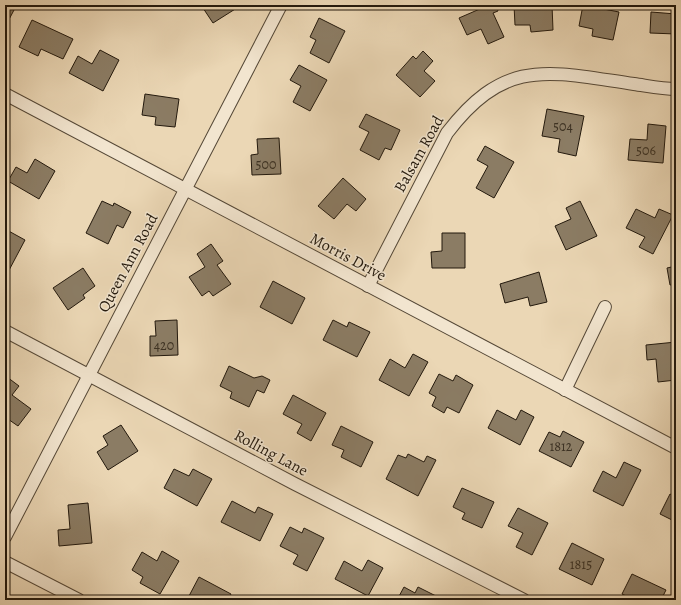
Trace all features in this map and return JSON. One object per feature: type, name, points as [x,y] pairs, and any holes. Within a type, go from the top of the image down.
[{"type":"street","name":"Queen Ann Road","points":[[5,537],[280,5]]},
{"type":"street","name":"Balsam Road","points":[[368,286],[446,133],[462,113],[479,97],[498,85],[531,74],[557,73],[676,89]]},
{"type":"street","name":"Morris Drive","points":[[5,94],[676,448]]},
{"type":"street","points":[[565,390],[605,307]]},
{"type":"street","name":"Rolling Lane","points":[[5,331],[295,484],[524,600]]},
{"type":"street","points":[[5,562],[78,600]]},
{"type":"building","points":[[5,5],[14,10],[5,27]]},
{"type":"building","points":[[201,5],[239,5],[240,6],[213,23]]},
{"type":"building","points":[[489,5],[496,5],[498,11],[493,13],[504,37],[488,44],[481,29],[467,35],[459,18]]},
{"type":"building","points":[[514,5],[552,5],[553,30],[531,32],[530,25],[515,25]]},
{"type":"building","points":[[583,5],[619,12],[613,40],[592,36],[593,29],[579,26]]},
{"type":"building","points":[[651,12],[676,14],[676,34],[650,33]]},
{"type":"building","points":[[319,18],[345,31],[329,63],[310,53],[316,40],[310,37]]},
{"type":"building","points":[[32,20],[73,39],[63,59],[41,49],[38,56],[19,47]]},
{"type":"building","points":[[100,50],[119,60],[103,91],[69,73],[78,56],[92,64]]},
{"type":"building","points":[[423,51],[433,61],[424,71],[435,81],[420,97],[396,75],[413,56],[416,59]]},
{"type":"building","points":[[299,65],[327,80],[310,111],[293,102],[301,86],[290,80]]},
{"type":"building","points":[[145,94],[179,99],[175,127],[155,125],[156,117],[142,115]]},
{"type":"building","points":[[547,109],[584,116],[576,156],[558,152],[560,139],[542,136]]},
{"type":"building","points":[[366,114],[400,130],[391,150],[385,148],[379,160],[360,150],[369,132],[359,127]]},
{"type":"building","points":[[648,124],[666,126],[663,163],[628,160],[630,139],[647,140]]},
{"type":"building","points":[[279,138],[281,174],[252,175],[251,155],[258,154],[257,139]]},
{"type":"building","points":[[485,146],[514,162],[494,198],[476,188],[488,166],[477,160]]},
{"type":"building","points":[[35,159],[55,171],[39,199],[8,181],[16,167],[27,173]]},
{"type":"building","points":[[343,178],[366,199],[356,211],[347,204],[334,219],[318,206]]},
{"type":"building","points":[[102,201],[113,206],[114,203],[131,212],[123,228],[117,225],[108,244],[86,233]]},
{"type":"building","points":[[580,201],[597,236],[566,250],[555,226],[571,219],[566,208]]},
{"type":"building","points":[[636,209],[655,218],[659,209],[673,215],[653,254],[639,247],[645,237],[626,228]]},
{"type":"building","points":[[5,229],[25,240],[7,274],[5,273]]},
{"type":"building","points":[[442,233],[465,233],[465,268],[432,268],[431,252],[442,251]]},
{"type":"building","points":[[211,244],[223,261],[217,265],[231,284],[213,296],[209,291],[202,296],[189,277],[205,267],[197,254]]},
{"type":"building","points":[[676,266],[676,284],[670,285],[667,268]]},
{"type":"building","points":[[83,268],[95,286],[83,295],[85,298],[68,310],[53,288]]},
{"type":"building","points":[[539,272],[547,302],[530,306],[528,297],[505,303],[500,284]]},
{"type":"building","points":[[273,281],[305,298],[292,324],[260,307]]},
{"type":"building","points":[[177,320],[178,355],[150,356],[150,336],[156,336],[155,321]]},
{"type":"building","points":[[333,320],[347,327],[349,322],[370,332],[357,357],[323,340]]},
{"type":"building","points":[[676,342],[676,380],[658,382],[656,359],[647,360],[646,345]]},
{"type":"building","points":[[413,354],[428,362],[409,396],[379,380],[390,359],[405,368]]},
{"type":"building","points":[[229,366],[254,378],[262,376],[270,380],[264,393],[257,390],[249,407],[230,398],[232,392],[220,386]]},
{"type":"building","points":[[439,374],[453,381],[456,375],[473,385],[459,413],[447,407],[444,413],[432,406],[436,397],[429,393]]},
{"type":"building","points":[[7,377],[19,386],[12,395],[31,409],[18,426],[5,417],[5,380]]},
{"type":"building","points":[[293,395],[326,413],[311,441],[297,433],[302,424],[283,414]]},
{"type":"building","points":[[497,410],[516,420],[521,410],[534,417],[520,445],[488,428]]},
{"type":"building","points":[[121,425],[138,451],[108,470],[97,452],[108,445],[103,436]]},
{"type":"building","points":[[341,426],[373,442],[361,467],[341,457],[344,450],[332,445]]},
{"type":"building","points":[[563,431],[584,442],[571,467],[539,451],[549,432],[560,437]]},
{"type":"building","points":[[408,454],[424,462],[427,456],[436,460],[418,496],[386,479],[398,455],[406,458]]},
{"type":"building","points":[[624,462],[641,470],[623,506],[593,491],[603,471],[616,478]]},
{"type":"building","points":[[174,469],[189,476],[193,469],[212,479],[197,506],[164,488]]},
{"type":"building","points":[[462,488],[494,502],[482,528],[462,519],[465,513],[453,507]]},
{"type":"building","points":[[670,494],[676,497],[676,522],[660,514]]},
{"type":"building","points":[[232,501],[255,513],[258,507],[273,514],[260,541],[221,522]]},
{"type":"building","points":[[88,503],[92,543],[59,546],[58,530],[70,529],[68,505]]},
{"type":"building","points":[[518,508],[548,523],[532,555],[516,547],[523,533],[508,526]]},
{"type":"building","points":[[290,527],[302,533],[304,528],[324,538],[307,571],[293,564],[298,555],[280,546]]},
{"type":"building","points":[[572,543],[604,559],[592,585],[559,569]]},
{"type":"building","points":[[162,551],[179,561],[160,594],[140,583],[143,577],[132,570],[142,552],[157,561]]},
{"type":"building","points":[[368,560],[383,568],[368,596],[335,579],[344,561],[362,571]]},
{"type":"building","points":[[632,574],[666,590],[661,600],[634,600],[622,594]]},
{"type":"building","points":[[199,577],[231,594],[228,600],[197,600],[189,596]]},
{"type":"building","points":[[404,587],[415,593],[418,587],[438,597],[437,600],[397,600]]}]
